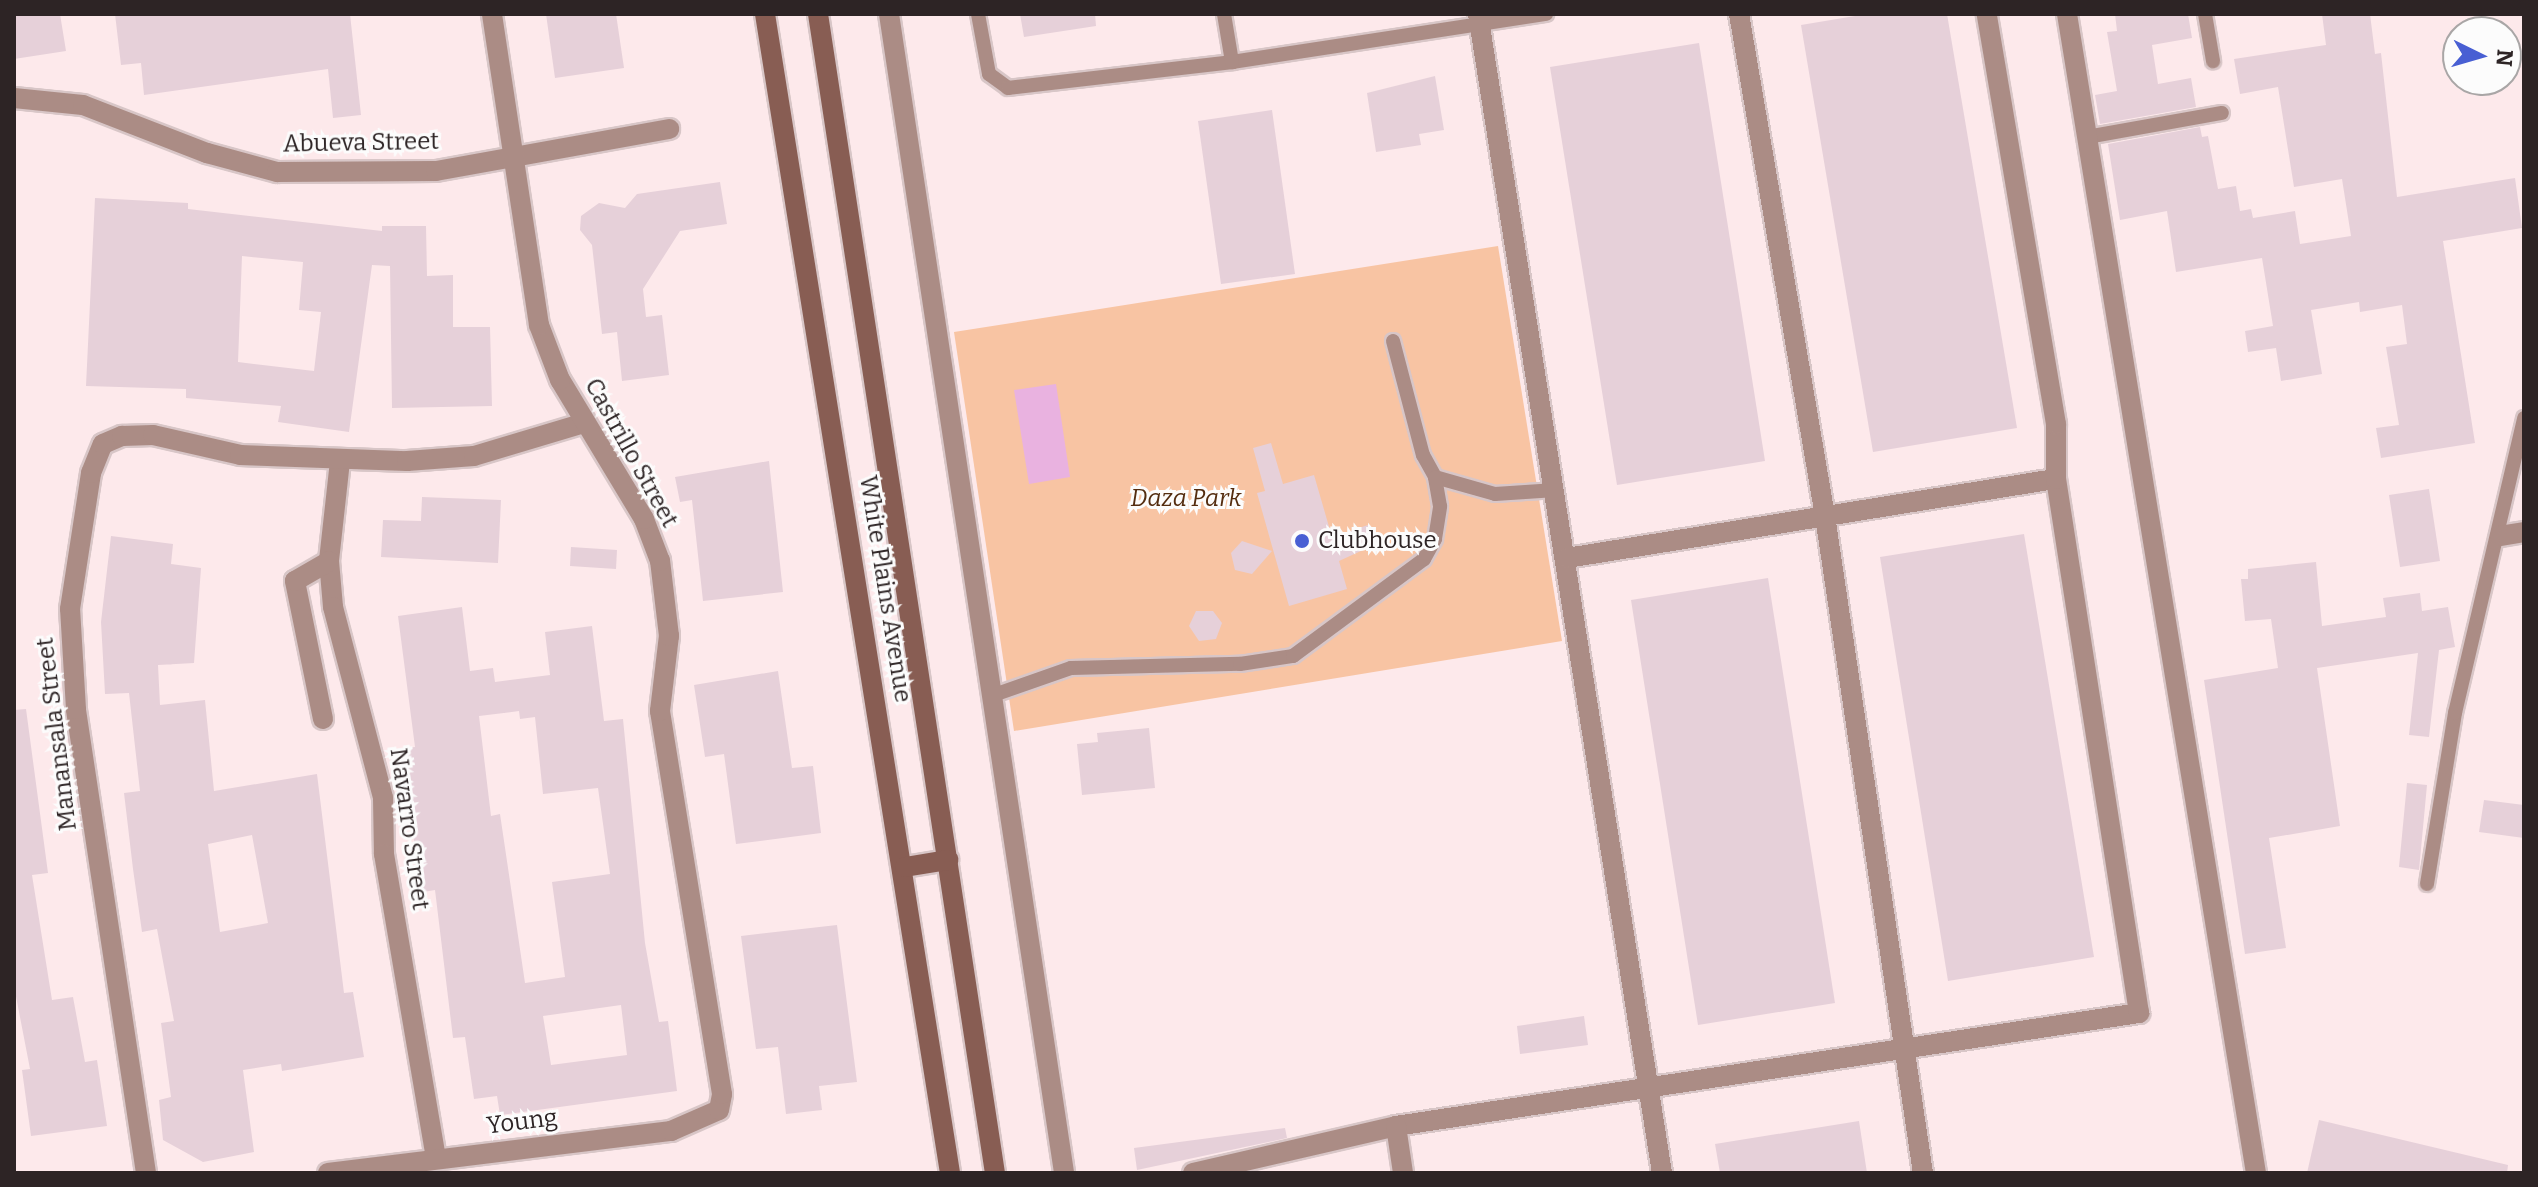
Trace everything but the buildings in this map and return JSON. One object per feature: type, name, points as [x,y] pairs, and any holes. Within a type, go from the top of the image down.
[{"type":"street","name":"Castrillo Street","points":[[492,14],[539,325],[584,423],[644,519],[660,561],[669,636],[660,711],[722,1094],[719,1110]]},
{"type":"street","name":"White Plains Avenue","points":[[765,14],[905,867],[950,1173]]},
{"type":"street","name":"White Plains Avenue","points":[[818,14],[995,1173]]},
{"type":"street","points":[[889,14],[1064,1173]]},
{"type":"street","points":[[1739,14],[1825,516],[1923,1173]]},
{"type":"street","points":[[1193,1173],[1396,1126],[2139,1013],[2056,479],[2056,424],[1987,14]]},
{"type":"street","points":[[2067,14],[2256,1173]]},
{"type":"street","points":[[1478,20],[1567,558],[1662,1173]]},
{"type":"street","name":"Abueva Street","points":[[14,98],[83,105],[207,153],[277,172],[436,171],[669,129]]},
{"type":"street","name":"Manansala Street","points":[[146,1173],[76,709],[70,609],[91,473],[103,444],[122,436],[153,435],[240,455],[340,461],[474,456],[584,423]]},
{"type":"street","name":"Navarro Street","points":[[340,461],[329,561],[333,607],[383,798],[384,854],[436,1158]]},
{"type":"street","points":[[1567,558],[2056,479]]},
{"type":"street","points":[[2500,536],[2524,532]]},
{"type":"street","points":[[323,719],[295,581],[329,561]]},
{"type":"street","points":[[905,867],[948,860]]},
{"type":"street","name":"Young","points":[[328,1173],[671,1131],[719,1110]]},
{"type":"street","points":[[1396,1126],[1403,1173]]},
{"type":"lane","points":[[978,14],[989,74],[1008,88],[1232,62],[1478,20],[1546,14]]},
{"type":"lane","points":[[1224,14],[1232,62]]},
{"type":"lane","points":[[2205,14],[2213,61]]},
{"type":"lane","points":[[2087,137],[2222,113]]},
{"type":"lane","points":[[991,696],[1071,668],[1240,664],[1293,656],[1424,559],[1435,539],[1440,506],[1435,477],[1423,455],[1393,341]]},
{"type":"lane","points":[[2427,884],[2455,713],[2500,536],[2524,418]]},
{"type":"lane","points":[[1435,477],[1495,494],[1556,490]]},
{"type":"green space","name":"Daza Park","points":[[1498,246],[1562,641],[1014,731],[954,332]]},
{"type":"shaded area","points":[[1056,384],[1070,477],[1029,484],[1014,390]]},
{"type":"place","name":"Clubhouse","points":[[1302,541]]}]
